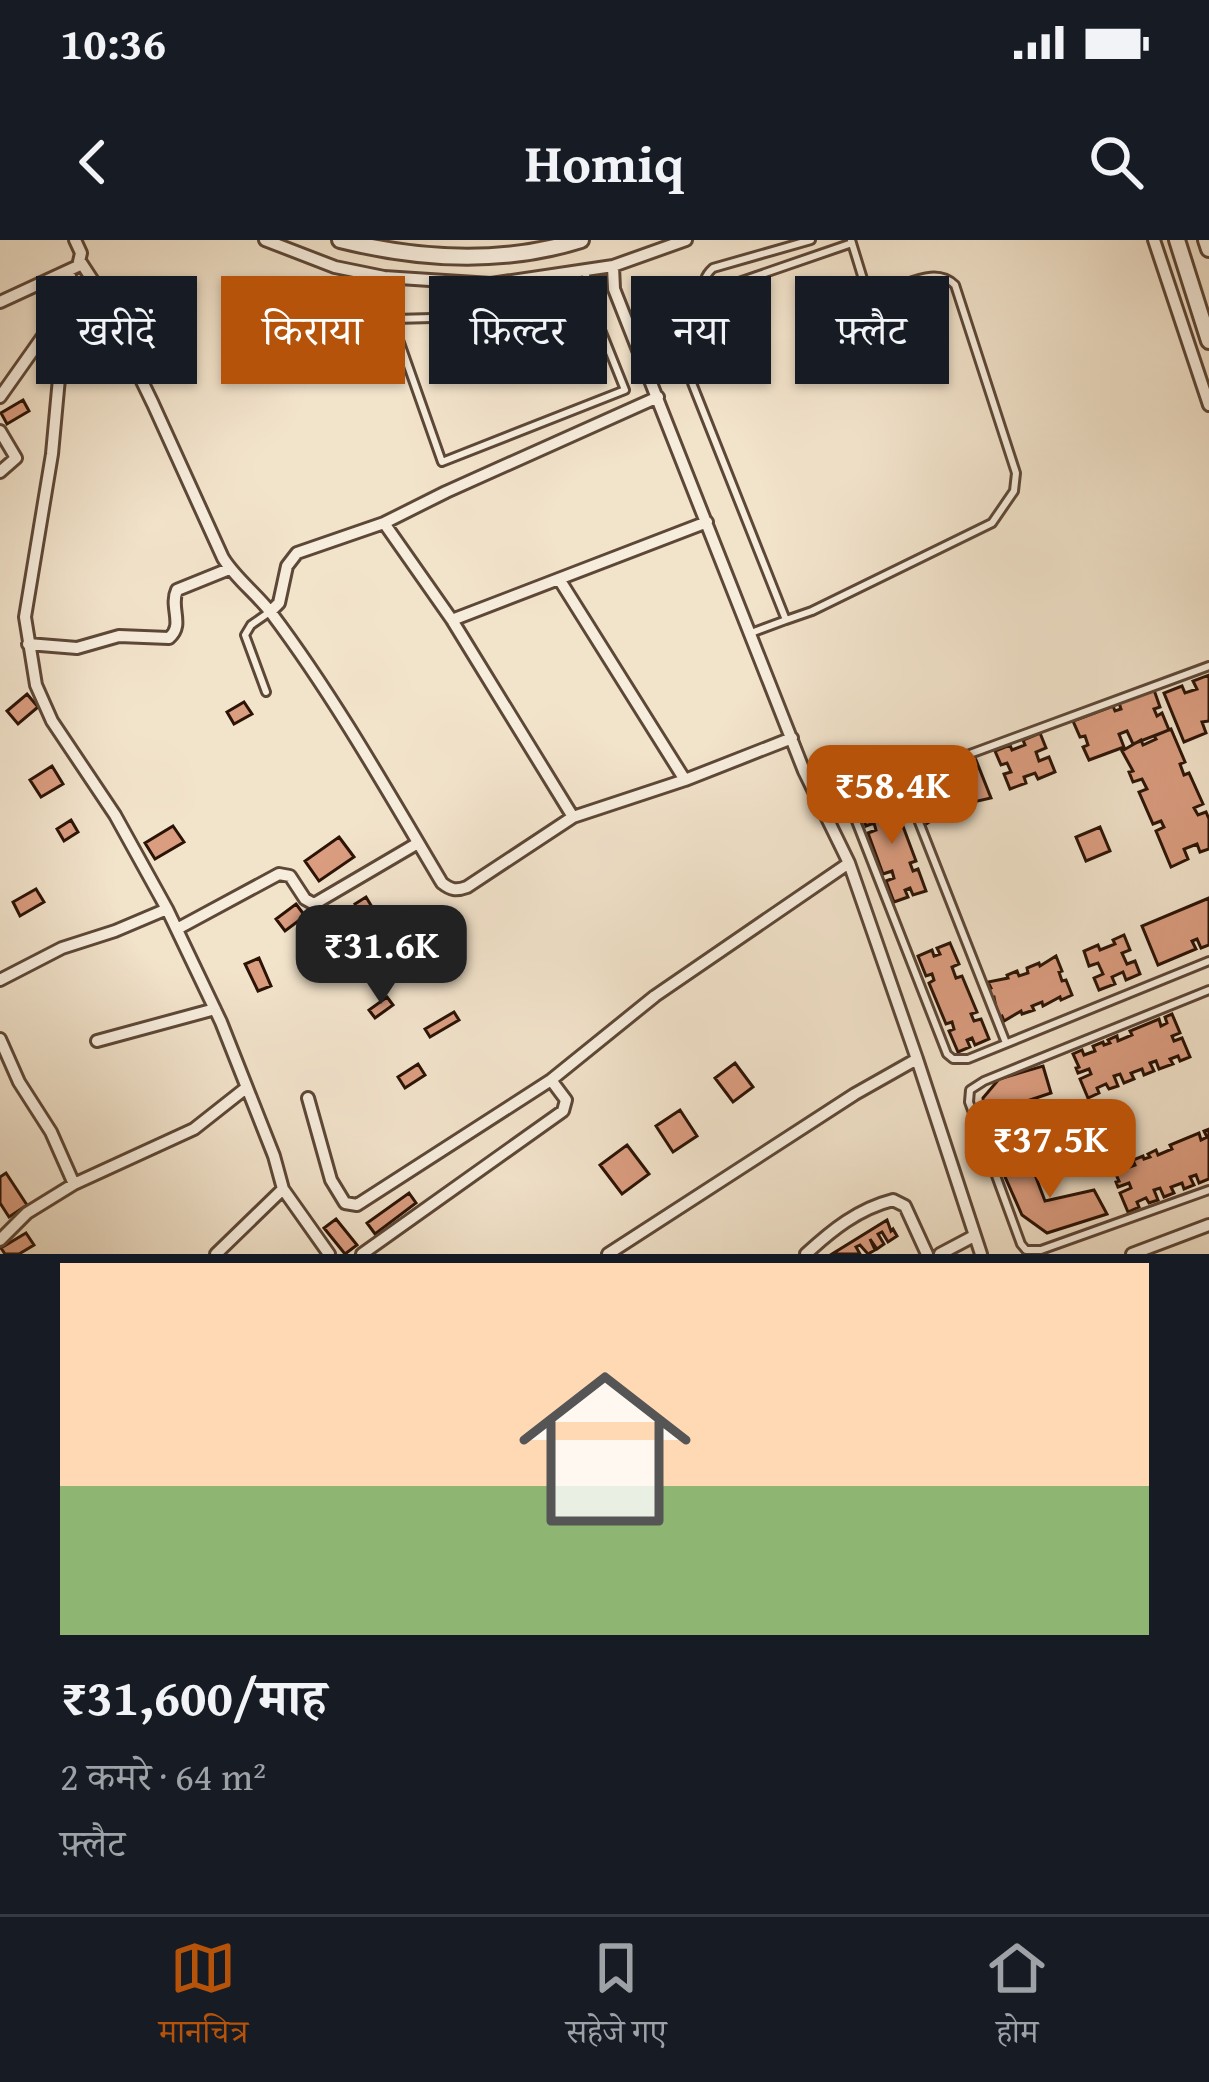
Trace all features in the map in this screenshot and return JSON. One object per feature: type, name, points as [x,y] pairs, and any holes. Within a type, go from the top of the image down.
[{"type":"street","points":[[0,302],[69,271],[80,261],[75,240]]},
{"type":"street","points":[[266,240],[335,267],[381,276]]},
{"type":"street","points":[[340,240],[388,251],[467,259],[546,251],[581,240]]},
{"type":"street","points":[[405,279],[491,284],[613,266],[686,240]]},
{"type":"street","points":[[1154,240],[1209,405]]},
{"type":"street","points":[[1177,240],[1209,341]]},
{"type":"street","points":[[1206,240],[1209,249]]},
{"type":"street","points":[[80,261],[230,568],[271,611],[442,883],[457,891],[573,818],[792,737]]},
{"type":"street","points":[[613,266],[614,289],[804,771],[848,862],[981,1254]]},
{"type":"street","points":[[69,271],[70,276]]},
{"type":"street","points":[[0,397],[36,346]]},
{"type":"street","points":[[59,384],[25,617],[36,685],[52,722],[116,814],[167,909],[215,1010],[284,1189],[329,1254]]},
{"type":"street","points":[[271,611],[279,603],[286,566],[297,553],[384,523],[658,397]]},
{"type":"street","points":[[0,431],[16,458],[0,472]]},
{"type":"street","points":[[452,620],[707,522]]},
{"type":"street","points":[[384,523],[452,620],[573,818]]},
{"type":"street","points":[[28,644],[77,648],[119,636],[169,638],[178,625],[173,600],[177,590],[230,568]]},
{"type":"street","points":[[559,579],[685,780]]},
{"type":"street","points":[[177,929],[279,874],[290,876],[314,904],[418,843]]},
{"type":"street","points":[[308,1098],[331,1180],[345,1203],[357,1205],[551,1080],[655,996],[848,862]]},
{"type":"street","points":[[0,980],[62,948],[167,909]]},
{"type":"street","points":[[97,1041],[215,1010]]},
{"type":"street","points":[[0,1039],[74,1184]]},
{"type":"street","points":[[608,1254],[917,1059]]},
{"type":"street","points":[[362,1254],[563,1111],[566,1100],[551,1080]]},
{"type":"street","points":[[0,1240],[27,1213],[74,1184],[194,1130],[246,1088]]},
{"type":"street","points":[[216,1254],[284,1189]]},
{"type":"street","points":[[806,1254],[849,1218],[893,1200],[905,1206],[927,1254]]},
{"type":"street","points":[[1132,1254],[1209,1225]]},
{"type":"street","points":[[940,1254],[974,1237]]},
{"type":"lane","points":[[706,276],[713,268],[811,240]]},
{"type":"lane","points":[[751,633],[812,611],[992,523],[1014,491],[1016,473],[956,285],[945,275],[872,292],[852,242],[755,276]]},
{"type":"lane","points":[[586,270],[587,276]]},
{"type":"lane","points":[[405,356],[442,462],[625,390],[607,346]]},
{"type":"lane","points":[[692,384],[786,620]]},
{"type":"lane","points":[[266,692],[245,634],[271,611]]},
{"type":"lane","points":[[1209,666],[902,778],[859,798],[854,805],[854,818],[947,1054],[959,1060],[1209,961]]},
{"type":"lane","points":[[902,778],[1006,1043]]},
{"type":"lane","points":[[1209,990],[983,1081],[970,1090],[969,1102],[1026,1250],[1041,1250],[1209,1190]]},
{"type":"building","points":[[23,400],[29,411],[7,424],[1,413]]},
{"type":"building","points":[[1209,675],[1209,721],[1202,722],[1206,733],[1184,742],[1164,693],[1182,686],[1185,693],[1197,689],[1193,681]]},
{"type":"building","points":[[1154,690],[1160,707],[1154,709],[1157,716],[1162,713],[1169,730],[1133,744],[1127,731],[1119,734],[1124,747],[1089,760],[1083,747],[1088,745],[1085,736],[1080,737],[1073,721],[1113,706],[1115,711],[1121,709],[1119,703]]},
{"type":"building","points":[[27,694],[38,707],[18,724],[7,711]]},
{"type":"building","points":[[244,702],[252,714],[234,724],[227,712]]},
{"type":"building","points":[[1171,729],[1185,762],[1180,764],[1184,775],[1189,773],[1203,804],[1194,808],[1198,815],[1206,812],[1209,819],[1209,849],[1200,852],[1197,844],[1184,849],[1188,859],[1171,867],[1156,831],[1164,827],[1161,821],[1153,824],[1139,792],[1147,789],[1142,779],[1133,782],[1129,772],[1133,771],[1122,751]]},
{"type":"building","points":[[1040,733],[1046,748],[1036,752],[1039,761],[1049,757],[1055,772],[1038,779],[1035,773],[1024,777],[1026,783],[1010,789],[1004,774],[1011,772],[1007,763],[1001,765],[995,751],[1025,745],[1023,740]]},
{"type":"building","points":[[976,760],[991,798],[926,824],[921,820],[911,786],[940,774],[941,778]]},
{"type":"building","points":[[52,766],[63,784],[41,797],[30,780]]},
{"type":"building","points":[[890,792],[897,812],[892,814],[896,823],[901,821],[916,861],[910,863],[913,871],[918,869],[926,891],[913,895],[910,888],[905,890],[908,897],[894,902],[886,881],[894,878],[892,871],[883,874],[868,833],[876,830],[874,823],[866,826],[858,804]]},
{"type":"building","points":[[71,820],[78,832],[64,841],[57,829]]},
{"type":"building","points":[[173,826],[184,842],[155,859],[145,843]]},
{"type":"building","points":[[1100,827],[1110,851],[1086,861],[1076,837]]},
{"type":"building","points":[[339,837],[354,857],[319,881],[305,861]]},
{"type":"building","points":[[36,889],[44,902],[20,916],[13,902]]},
{"type":"building","points":[[366,897],[378,917],[367,924],[355,904]]},
{"type":"building","points":[[1209,898],[1209,945],[1201,948],[1197,939],[1192,941],[1196,949],[1158,965],[1142,926]]},
{"type":"building","points":[[296,904],[305,916],[285,931],[276,919]]},
{"type":"building","points":[[1124,935],[1130,950],[1122,953],[1127,964],[1135,961],[1140,974],[1126,980],[1123,972],[1112,977],[1115,984],[1099,990],[1094,978],[1103,974],[1098,963],[1089,966],[1084,951],[1115,944],[1113,940]]},
{"type":"building","points":[[950,943],[959,964],[952,967],[956,978],[962,976],[977,1012],[971,1014],[974,1021],[981,1019],[989,1039],[975,1045],[972,1038],[967,1040],[970,1047],[958,1052],[949,1031],[954,1029],[952,1022],[946,1024],[929,983],[934,980],[932,974],[926,976],[918,956],[932,950],[934,956],[940,954],[937,948]]},
{"type":"building","points":[[1056,956],[1062,981],[1066,980],[1072,995],[1043,1006],[1042,1002],[1004,1021],[998,1018],[988,982],[1017,971],[1019,976],[1028,973],[1027,968]]},
{"type":"building","points":[[259,958],[271,986],[258,991],[245,964]]},
{"type":"building","points":[[387,997],[393,1005],[375,1018],[369,1010]]},
{"type":"building","points":[[454,1012],[459,1020],[430,1037],[425,1029]]},
{"type":"building","points":[[1172,1014],[1180,1033],[1172,1036],[1174,1041],[1182,1038],[1190,1057],[1170,1059],[1173,1064],[1159,1069],[1156,1061],[1150,1063],[1154,1071],[1131,1073],[1134,1079],[1124,1083],[1120,1074],[1114,1076],[1118,1086],[1109,1089],[1106,1084],[1088,1098],[1080,1079],[1091,1074],[1089,1069],[1078,1073],[1073,1054],[1095,1051],[1093,1046],[1110,1043],[1117,1036],[1118,1041],[1159,1019],[1161,1026]]},
{"type":"building","points":[[735,1063],[753,1087],[733,1102],[715,1078]]},
{"type":"building","points":[[418,1064],[425,1075],[405,1088],[398,1077]]},
{"type":"building","points":[[1043,1066],[1051,1093],[1009,1107],[1023,1154],[998,1160],[983,1098],[999,1079]]},
{"type":"building","points":[[680,1110],[697,1136],[673,1152],[656,1126]]},
{"type":"building","points":[[1209,1129],[1209,1179],[1199,1183],[1196,1175],[1190,1177],[1194,1185],[1171,1187],[1174,1193],[1164,1197],[1160,1188],[1154,1190],[1158,1200],[1149,1203],[1146,1198],[1128,1212],[1120,1193],[1131,1188],[1129,1183],[1118,1187],[1113,1168],[1135,1165],[1133,1160],[1150,1157],[1156,1150],[1158,1155],[1199,1133],[1201,1140]]},
{"type":"building","points":[[627,1145],[649,1174],[622,1194],[600,1165]]},
{"type":"building","points":[[1029,1159],[1045,1201],[1094,1190],[1107,1214],[1047,1233],[1022,1215],[1002,1170]]},
{"type":"building","points":[[6,1173],[27,1205],[9,1217],[0,1203],[0,1177]]},
{"type":"building","points":[[409,1193],[416,1203],[375,1234],[367,1223]]},
{"type":"building","points":[[336,1219],[357,1245],[345,1254],[324,1228]]},
{"type":"building","points":[[887,1220],[897,1236],[888,1242],[882,1232],[878,1234],[884,1244],[877,1249],[870,1239],[875,1250],[868,1254],[860,1245],[856,1247],[860,1254],[832,1254]]},
{"type":"building","points":[[26,1233],[34,1245],[19,1254],[5,1254],[1,1248]]}]
